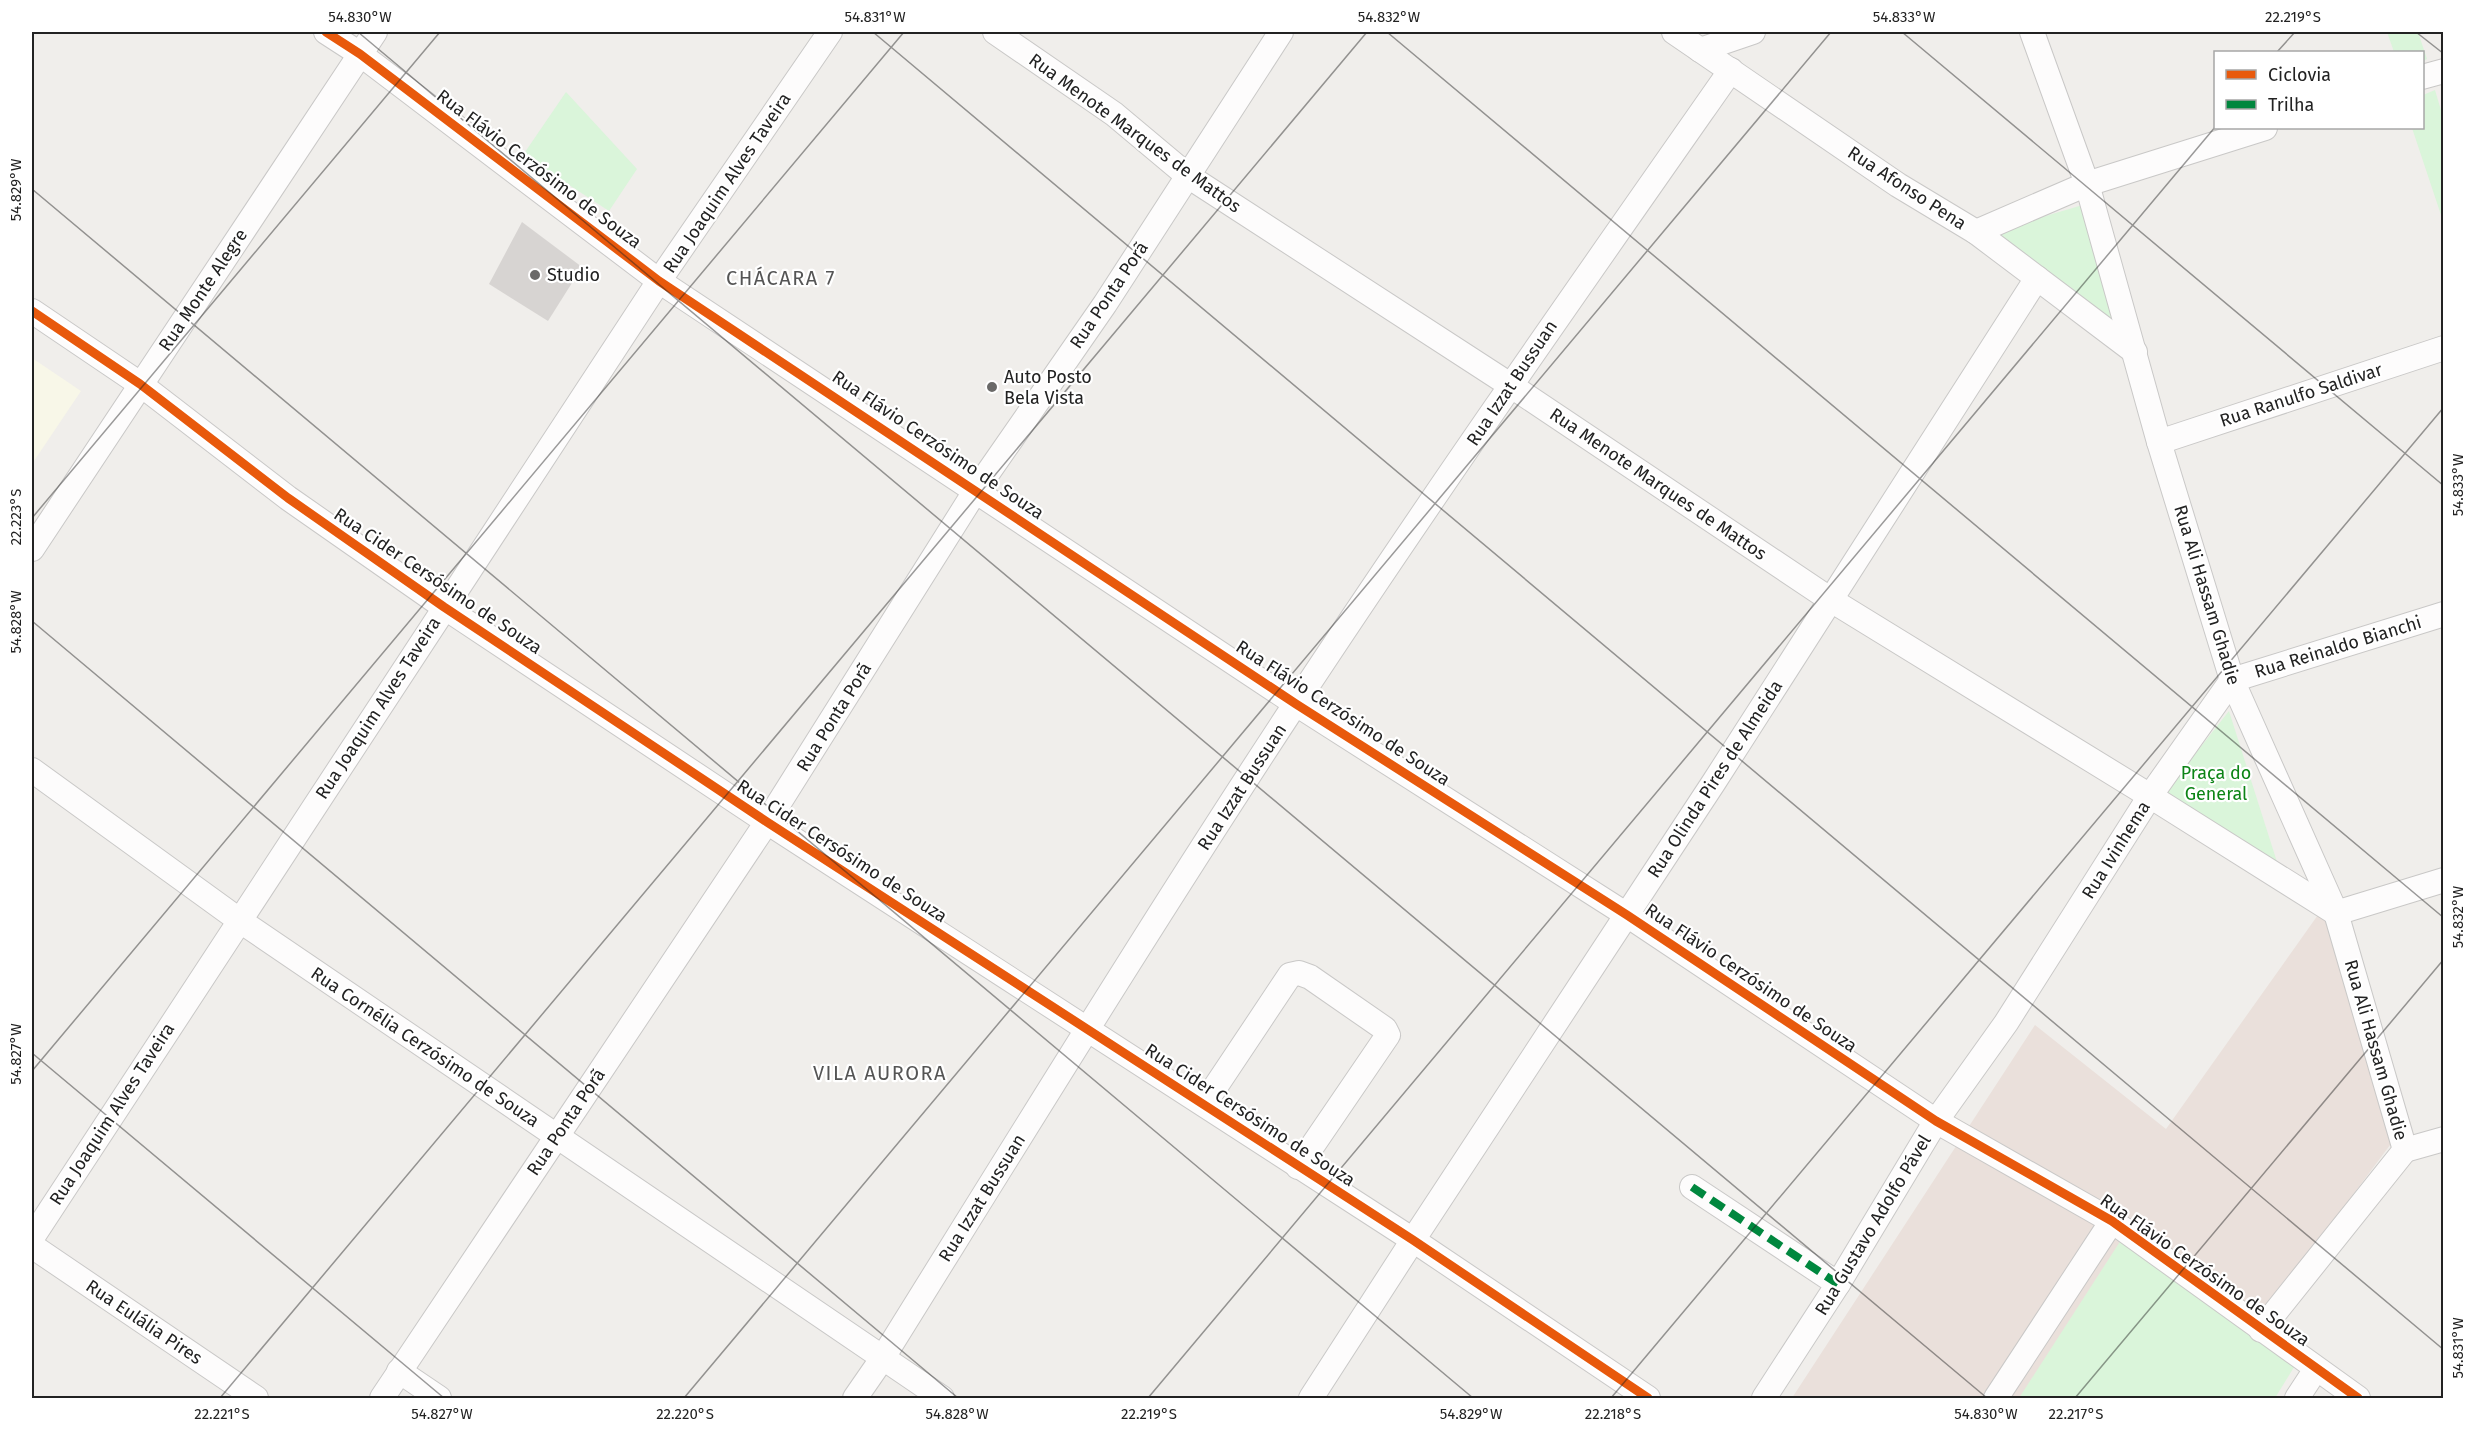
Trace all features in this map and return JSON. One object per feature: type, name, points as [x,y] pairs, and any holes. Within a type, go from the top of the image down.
[{"type":"street","name":"Rua Flávio Cerzósimo de Souza","points":[[326,32],[360,54],[659,281],[1296,704],[1627,915],[1936,1121],[2112,1221],[2358,1398]]},
{"type":"street","name":"Rua Monte Alegre","points":[[32,549],[375,32]]},
{"type":"street","name":"Rua Joaquim Alves Taveira","points":[[32,1238],[659,281],[830,32]]},
{"type":"street","name":"Rua Menote Marques de Mattos","points":[[995,32],[1114,114],[1188,176],[1510,385],[1831,600],[2151,796],[2336,913]]},
{"type":"street","name":"Rua Ponta Porã","points":[[382,1398],[767,822],[976,490],[1105,304],[1281,32]]},
{"type":"street","name":"Rua Afonso Pena","points":[[1674,32],[1898,185],[1976,232],[2135,352]]},
{"type":"street","points":[[1700,50],[1754,32]]},
{"type":"street","name":"Rua Ali Hassam Ghadie","points":[[2032,32],[2087,184],[2159,441],[2232,680],[2336,913],[2405,1150]]},
{"type":"street","name":"Rua Izzat Bussuan","points":[[855,1398],[882,1359],[1087,1030],[1296,704],[1510,385],[1731,70]]},
{"type":"street","points":[[2424,76],[2444,71]]},
{"type":"street","points":[[1976,232],[2087,184],[2262,129]]},
{"type":"street","name":"Rua Olinda Pires de Almeida","points":[[1311,1398],[1627,915],[2037,278]]},
{"type":"street","name":"Rua Cider Cersósimo de Souza","points":[[32,311],[140,384],[288,498],[444,607],[767,822],[1413,1240],[1648,1398]]},
{"type":"street","name":"Rua Ranulfo Saldivar","points":[[2159,441],[2444,348]]},
{"type":"street","name":"Rua Reinaldo Bianchi","points":[[2232,680],[2444,614]]},
{"type":"street","name":"Rua Ivinhema","points":[[2006,1023],[2151,796],[2232,680]]},
{"type":"street","name":"Rua Cornélia Cerzósimo de Souza","points":[[32,770],[239,920],[942,1398]]},
{"type":"street","points":[[2336,913],[2444,880]]},
{"type":"street","points":[[1204,1104],[1290,975],[1299,973],[1310,977],[1385,1029],[1388,1035],[1298,1167]]},
{"type":"street","name":"Rua Gustavo Adolfo Pável","points":[[1764,1398],[1838,1284],[1936,1121],[2006,1023]]},
{"type":"street","points":[[2261,1330],[2405,1150],[2444,1139]]},
{"type":"street","points":[[1692,1187],[1838,1284]]},
{"type":"street","points":[[1996,1398],[2112,1221]]},
{"type":"street","name":"Rua Eulália Pires","points":[[32,1246],[256,1398]]},
{"type":"street","points":[[2297,1398],[2316,1369]]},
{"type":"street","points":[[399,1371],[440,1398]]},
{"type":"shaded area","points":[[32,358],[81,391],[32,464]]},
{"type":"shaded area","points":[[2325,905],[2399,1133],[2261,1318],[2274,1398],[1792,1398],[2035,1025],[2166,1129]]},
{"type":"green space","points":[[2387,32],[2418,32],[2427,59],[2424,60],[2424,51],[2394,51]]},
{"type":"green space","points":[[2435,90],[2443,117],[2443,221],[2412,129],[2424,129],[2424,95]]},
{"type":"green space","points":[[566,92],[637,169],[609,211],[523,155]]},
{"type":"green space","points":[[2086,204],[2127,335],[1992,232]]},
{"type":"green space","name":"Praça do General","points":[[2229,711],[2278,865],[2165,792]]},
{"type":"green space","points":[[2123,1237],[2304,1351],[2275,1398],[2019,1398]]},
{"type":"building","name":"Studio","points":[[522,222],[582,267],[548,321],[489,284]]},
{"type":"marked path","points":[[1692,1187],[1838,1284]]},
{"type":"cycle path","points":[[326,32],[360,54],[659,281],[1296,704],[1627,915],[1936,1121],[2112,1221],[2358,1398]]},
{"type":"cycle path","points":[[32,311],[140,384],[288,498],[444,607],[767,822],[1413,1240],[1648,1398]]},
{"type":"place","name":"Studio","points":[[535,275]]},
{"type":"place","name":"Auto Posto Bela Vista","points":[[992,387]]},
{"type":"district","name":"CHÁCARA 7","points":[[781,278]]},
{"type":"district","name":"VILA AURORA","points":[[880,1073]]}]
